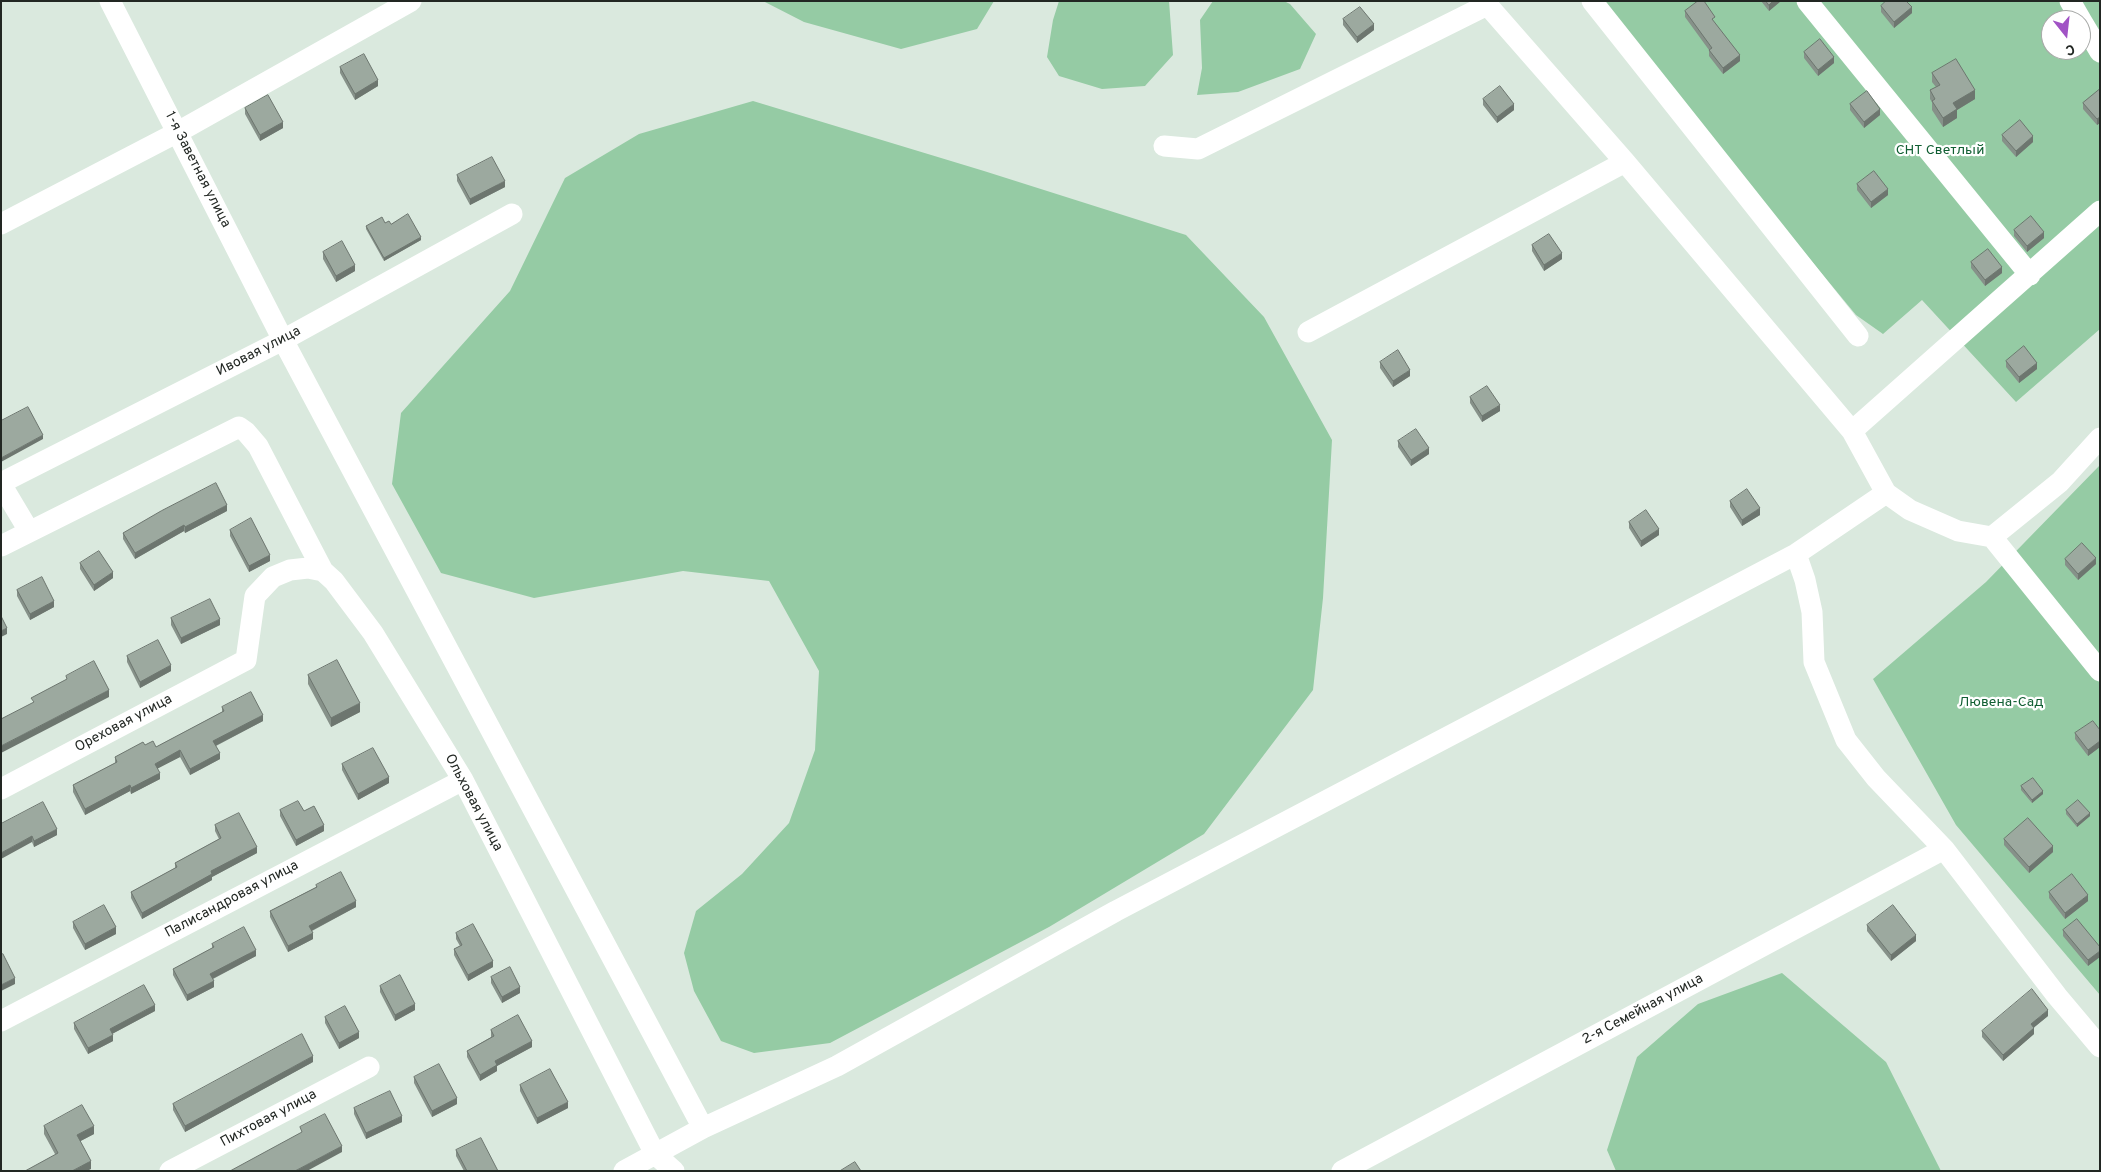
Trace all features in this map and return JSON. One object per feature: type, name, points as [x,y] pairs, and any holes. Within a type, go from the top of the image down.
[{"type":"street","name":"1-я Заветная улица","points":[[110,1],[283,340],[703,1128]]},
{"type":"street","points":[[1,224],[178,132],[411,1]]},
{"type":"street","points":[[1592,1],[1858,336]]},
{"type":"street","points":[[1807,1],[2030,275]]},
{"type":"street","points":[[1164,146],[1198,149],[1486,3],[1625,162],[1852,431],[1886,493],[1910,510],[1958,531],[1992,537],[2100,671]]},
{"type":"street","points":[[2091,37],[2100,52]]},
{"type":"street","points":[[1308,332],[1625,162]]},
{"type":"street","points":[[1852,431],[2100,211]]},
{"type":"street","name":"Ивовая улица","points":[[1,484],[283,340],[512,214]]},
{"type":"street","name":"Ольховая улица","points":[[29,531],[238,427],[246,432],[258,446],[323,570],[334,581],[373,633],[462,780],[655,1154],[674,1171]]},
{"type":"street","points":[[1992,537],[2060,482],[2100,438]]},
{"type":"street","points":[[1,484],[29,531],[1,546]]},
{"type":"street","points":[[624,1171],[703,1128],[837,1066],[1116,911],[1796,554],[1886,493]]},
{"type":"street","points":[[1796,554],[1805,580],[1812,612],[1814,662],[1846,740],[1876,778],[1944,849],[2100,1047]]},
{"type":"street","name":"Ореховая улица","points":[[1,789],[246,660],[255,596],[259,590],[273,577],[290,570],[308,568],[323,570]]},
{"type":"street","name":"Палисандровая улица","points":[[1,1020],[462,780]]},
{"type":"street","name":"2-я Семейная улица","points":[[1342,1171],[1944,849]]},
{"type":"street","name":"Пихтовая улица","points":[[170,1171],[369,1067]]},
{"type":"green space","points":[[763,1],[994,1],[977,29],[901,49],[804,22]]},
{"type":"green space","points":[[1059,1],[1169,1],[1173,55],[1145,86],[1102,89],[1059,76],[1047,57],[1053,20]]},
{"type":"green space","points":[[1213,1],[1284,1],[1290,4],[1316,34],[1300,69],[1238,92],[1197,95],[1202,68],[1200,20]]},
{"type":"green space","name":"СНТ Светлый","points":[[1597,1],[2100,1],[2100,329],[2016,402],[1922,300],[1883,334],[1856,315]]},
{"type":"green space","points":[[753,101],[1186,235],[1264,317],[1332,440],[1323,598],[1313,690],[1204,834],[1049,927],[830,1043],[754,1053],[721,1041],[694,991],[684,953],[696,911],[742,874],[789,823],[815,750],[819,671],[769,581],[683,571],[534,598],[441,573],[392,484],[401,413],[510,291],[565,178],[639,134]]},
{"type":"green space","name":"Лювена-Сад","points":[[2100,465],[2100,995],[1956,825],[1873,679],[1986,582]]},
{"type":"green space","points":[[1782,973],[1886,1062],[1941,1171],[1616,1171],[1607,1150],[1637,1057],[1698,1004]]},
{"type":"building","points":[[1698,1],[1704,1],[1715,17],[1712,19],[1740,55],[1723,68],[1709,50],[1712,48],[1685,11]]},
{"type":"building","points":[[1886,1],[1906,1],[1912,7],[1894,22],[1881,6]]},
{"type":"building","points":[[1360,7],[1374,24],[1357,37],[1343,19]]},
{"type":"building","points":[[1820,39],[1834,57],[1818,70],[1804,52]]},
{"type":"building","points":[[364,54],[378,80],[355,94],[340,67]]},
{"type":"building","points":[[1956,59],[1975,90],[1953,103],[1957,109],[1943,118],[1932,101],[1935,99],[1930,90],[1940,85],[1932,73]]},
{"type":"building","points":[[1500,86],[1514,104],[1497,117],[1483,99]]},
{"type":"building","points":[[2100,89],[2100,117],[2097,119],[2083,103]]},
{"type":"building","points":[[1867,91],[1880,109],[1864,122],[1850,104]]},
{"type":"building","points":[[268,95],[283,122],[260,135],[245,108]]},
{"type":"building","points":[[2020,120],[2033,136],[2016,151],[2002,135]]},
{"type":"building","points":[[492,157],[505,181],[470,199],[457,175]]},
{"type":"building","points":[[1874,171],[1888,189],[1871,202],[1857,184]]},
{"type":"building","points":[[408,214],[421,237],[384,258],[366,226],[382,217],[385,223],[389,221],[391,224]]},
{"type":"building","points":[[2031,216],[2044,232],[2027,246],[2014,230]]},
{"type":"building","points":[[1549,234],[1562,253],[1544,265],[1532,245]]},
{"type":"building","points":[[342,241],[355,265],[336,276],[323,252]]},
{"type":"building","points":[[1988,249],[2002,267],[1985,280],[1971,262]]},
{"type":"building","points":[[2024,346],[2037,363],[2019,377],[2006,361]]},
{"type":"building","points":[[1398,350],[1410,370],[1393,381],[1380,362]]},
{"type":"building","points":[[1487,386],[1500,405],[1482,416],[1470,397]]},
{"type":"building","points":[[28,407],[43,435],[1,458],[1,421]]},
{"type":"building","points":[[1416,429],[1429,448],[1411,460],[1398,441]]},
{"type":"building","points":[[216,483],[227,505],[185,527],[184,525],[135,553],[123,533]]},
{"type":"building","points":[[1747,489],[1760,508],[1742,520],[1730,501]]},
{"type":"building","points":[[1646,510],[1659,529],[1641,541],[1629,522]]},
{"type":"building","points":[[251,518],[270,555],[249,566],[230,530]]},
{"type":"building","points":[[2082,543],[2096,558],[2078,574],[2065,559]]},
{"type":"building","points":[[99,551],[113,572],[94,585],[80,563]]},
{"type":"building","points":[[42,577],[54,601],[30,614],[17,590]]},
{"type":"building","points":[[210,599],[220,619],[181,638],[171,618]]},
{"type":"building","points":[[1,616],[7,628],[1,631]]},
{"type":"building","points":[[158,640],[171,665],[140,682],[127,656]]},
{"type":"building","points":[[337,660],[360,703],[331,718],[308,675]]},
{"type":"building","points":[[94,661],[109,690],[1,746],[1,719],[34,702],[31,698],[67,679],[66,676]]},
{"type":"building","points":[[251,692],[263,715],[213,741],[220,753],[190,769],[180,750],[155,764],[160,773],[131,788],[130,785],[85,809],[73,785],[117,762],[115,757],[143,742],[145,745],[153,741],[156,747],[224,711],[222,707]]},
{"type":"building","points":[[2093,721],[2100,730],[2100,741],[2088,750],[2075,733]]},
{"type":"building","points":[[373,748],[389,777],[358,794],[342,764]]},
{"type":"building","points":[[2033,778],[2043,791],[2032,800],[2021,786]]},
{"type":"building","points":[[2078,800],[2090,813],[2077,824],[2066,810]]},
{"type":"building","points":[[298,801],[304,811],[314,806],[324,825],[296,840],[280,810]]},
{"type":"building","points":[[43,802],[57,829],[34,841],[32,836],[1,853],[1,824]]},
{"type":"building","points":[[239,813],[257,847],[211,871],[212,874],[142,913],[131,892],[177,867],[175,863],[221,838],[215,825]]},
{"type":"building","points":[[2028,818],[2053,846],[2029,867],[2004,839]]},
{"type":"building","points":[[341,872],[356,901],[309,926],[313,933],[288,946],[270,911],[317,887],[316,885]]},
{"type":"building","points":[[2072,874],[2088,895],[2065,913],[2049,892]]},
{"type":"building","points":[[104,905],[116,927],[85,944],[73,922]]},
{"type":"building","points":[[1893,905],[1916,935],[1891,955],[1867,925]]},
{"type":"building","points":[[2077,919],[2100,947],[2100,951],[2088,960],[2063,930]]},
{"type":"building","points":[[473,924],[493,961],[468,975],[454,949],[462,945],[456,933]]},
{"type":"building","points":[[244,927],[256,950],[210,974],[214,981],[187,995],[173,969],[214,947],[212,944]]},
{"type":"building","points":[[3,954],[15,978],[1,985],[1,955]]},
{"type":"building","points":[[510,967],[520,987],[502,997],[491,977]]},
{"type":"building","points":[[400,975],[415,1004],[395,1015],[380,986]]},
{"type":"building","points":[[144,985],[155,1005],[110,1029],[113,1035],[88,1048],[74,1023]]},
{"type":"building","points":[[2032,989],[2048,1010],[2031,1024],[2034,1028],[2003,1055],[1982,1031]]},
{"type":"building","points":[[345,1006],[359,1032],[339,1043],[325,1017]]},
{"type":"building","points":[[518,1015],[532,1041],[495,1061],[497,1065],[480,1075],[467,1051],[494,1036],[491,1030]]},
{"type":"building","points":[[302,1034],[313,1056],[185,1126],[173,1104]]},
{"type":"building","points":[[439,1064],[457,1098],[432,1111],[414,1077]]},
{"type":"building","points":[[550,1069],[568,1102],[537,1118],[520,1085]]},
{"type":"building","points":[[390,1091],[402,1116],[366,1133],[354,1108]]},
{"type":"building","points":[[82,1105],[94,1126],[77,1135],[91,1161],[72,1171],[25,1171],[58,1153],[44,1126]]},
{"type":"building","points":[[325,1114],[342,1146],[295,1171],[230,1171],[302,1132],[300,1127]]},
{"type":"building","points":[[481,1138],[498,1171],[467,1171],[456,1150]]},
{"type":"building","points":[[855,1162],[861,1171],[840,1171]]}]
